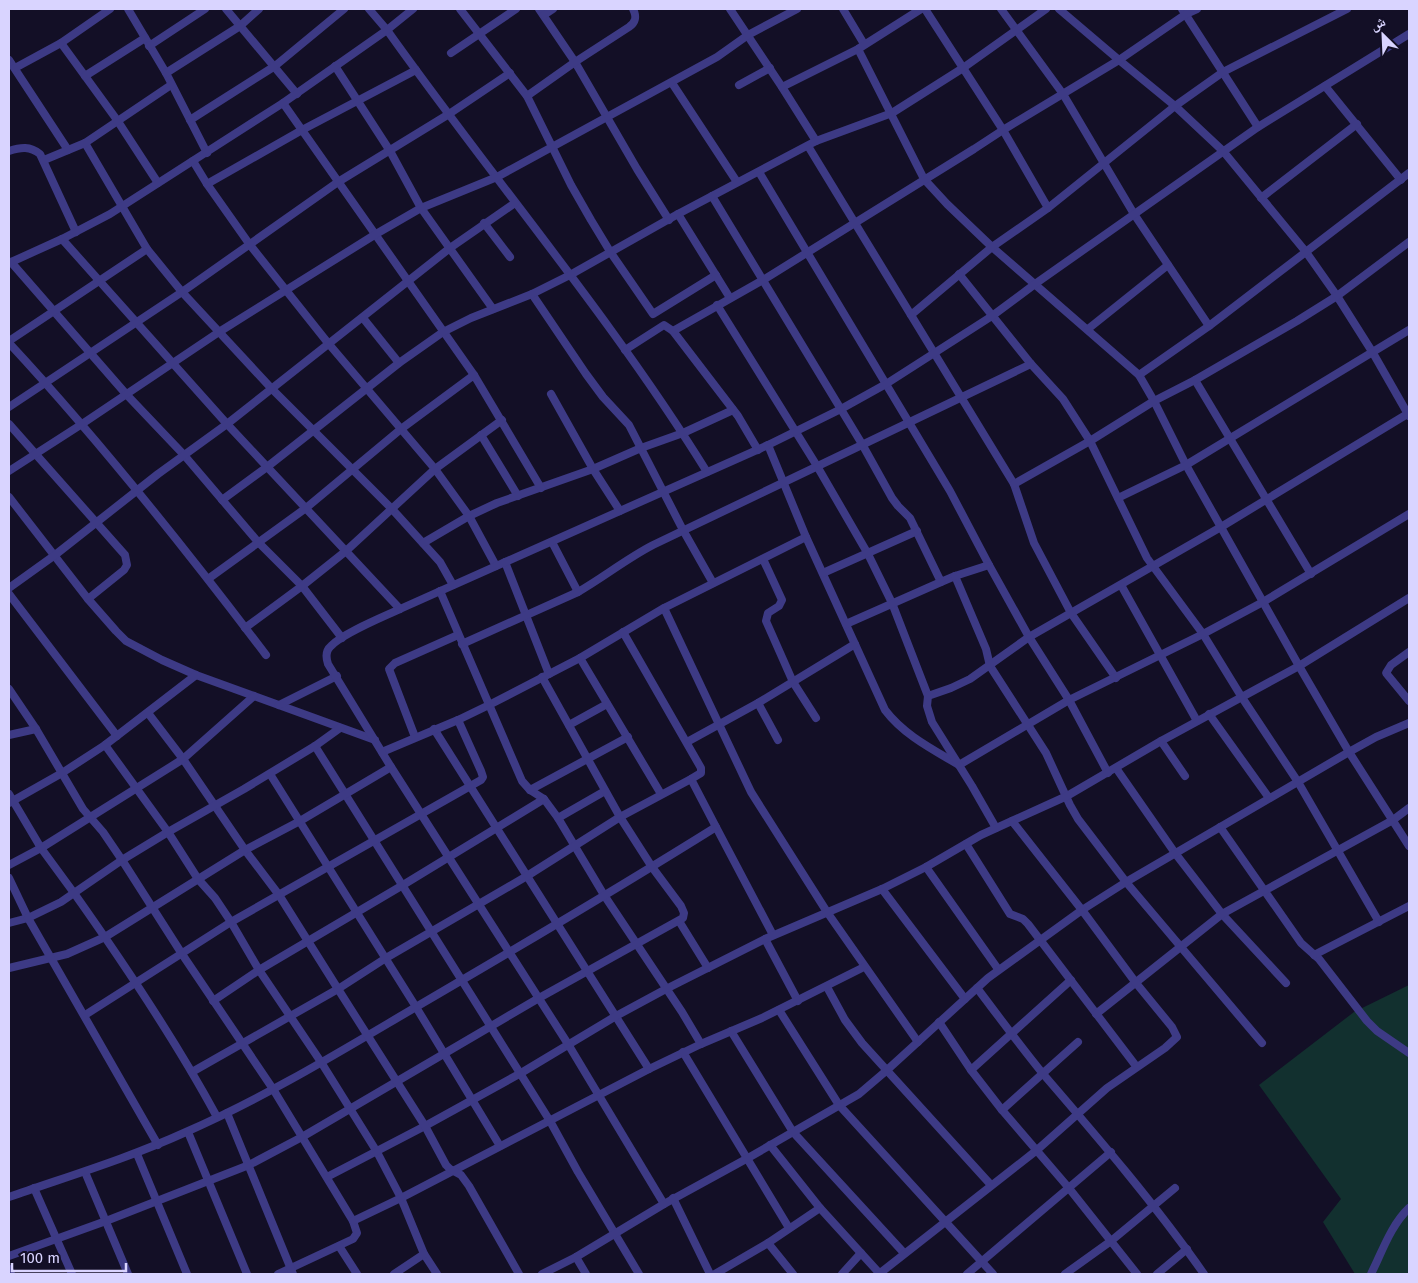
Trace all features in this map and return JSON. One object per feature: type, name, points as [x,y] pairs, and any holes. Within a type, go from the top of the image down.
[{"type":"street","points":[[15,68],[61,43],[110,9]]},
{"type":"street","points":[[128,9],[166,73],[207,153]]},
{"type":"street","points":[[149,46],[206,9]]},
{"type":"street","points":[[226,9],[297,94]]},
{"type":"street","points":[[166,73],[240,26],[259,9]]},
{"type":"street","points":[[190,120],[275,66],[344,9]]},
{"type":"street","points":[[370,9],[625,350],[683,433],[707,472]]},
{"type":"street","points":[[342,638],[302,586],[258,542],[184,455],[126,394],[10,262],[76,232],[207,153],[283,104],[387,30],[412,9]]},
{"type":"street","points":[[460,9],[527,96],[571,185],[611,253],[653,314],[673,331],[733,410],[758,450]]},
{"type":"street","points":[[451,53],[516,9]]},
{"type":"street","points":[[553,9],[542,12],[575,62],[669,220]]},
{"type":"street","points":[[527,96],[634,23],[636,15],[633,9]]},
{"type":"street","points":[[730,9],[770,68],[816,142]]},
{"type":"street","points":[[9,471],[219,332],[376,234],[421,208],[497,177],[552,148],[717,58],[748,35],[797,9]]},
{"type":"street","points":[[843,9],[924,179],[992,247],[1139,375],[1186,465],[1299,666],[1349,752],[1409,846]]},
{"type":"street","points":[[782,87],[861,46],[921,9]]},
{"type":"street","points":[[925,9],[1003,130],[1048,208]]},
{"type":"street","points":[[1001,9],[1018,29],[1063,94],[1102,163],[1134,214],[1209,326]]},
{"type":"street","points":[[222,500],[399,363],[443,332],[493,309],[532,294],[570,275],[737,182],[816,142],[892,113],[963,68],[1046,9]]},
{"type":"street","points":[[928,696],[961,684],[1029,638],[1221,527],[1409,414],[1373,352],[1306,252],[1223,151],[1175,106],[1059,9]]},
{"type":"street","points":[[673,331],[763,280],[1118,60],[1184,11],[1197,9]]},
{"type":"street","points":[[911,315],[992,247],[1048,208],[1175,106],[1223,72],[1346,9]]},
{"type":"street","points":[[1184,11],[1258,127]]},
{"type":"street","points":[[664,1204],[568,1044],[391,767],[328,664],[327,652],[330,646],[400,609],[758,450],[886,384],[992,316],[1258,127],[1409,34]]},
{"type":"street","points":[[85,76],[145,38]]},
{"type":"street","points":[[61,43],[117,120],[158,183]]},
{"type":"street","points":[[9,60],[68,150]]},
{"type":"street","points":[[336,66],[390,151],[421,208],[493,309]]},
{"type":"street","points":[[739,85],[770,68]]},
{"type":"street","points":[[207,184],[302,130],[416,70]]},
{"type":"street","points":[[9,407],[182,292],[338,182],[449,114],[510,73]]},
{"type":"street","points":[[672,83],[737,182]]},
{"type":"street","points":[[44,160],[85,143],[172,85]]},
{"type":"street","points":[[1326,86],[1401,180]]},
{"type":"street","points":[[283,104],[474,375],[541,488]]},
{"type":"street","points":[[1261,198],[1357,124]]},
{"type":"street","points":[[85,143],[147,249],[182,292],[272,389],[392,509],[440,562],[454,585]]},
{"type":"street","points":[[808,146],[1014,484],[1034,543],[1071,613],[1116,678]]},
{"type":"street","points":[[9,151],[17,148],[30,148],[40,154],[76,232]]},
{"type":"street","points":[[193,161],[250,245],[328,343],[435,468],[469,516],[496,566]]},
{"type":"street","points":[[759,172],[950,491],[1029,638],[1069,700],[1108,773]]},
{"type":"street","points":[[1139,375],[1209,326],[1409,173]]},
{"type":"street","points":[[712,196],[841,408],[892,498],[910,518],[941,582]]},
{"type":"street","points":[[9,588],[97,522],[136,490],[227,424],[450,248],[515,203]]},
{"type":"street","points":[[678,214],[730,298]]},
{"type":"street","points":[[484,223],[510,257]]},
{"type":"street","points":[[62,239],[227,424],[400,609]]},
{"type":"street","points":[[1014,484],[1090,441],[1154,401],[1262,342],[1337,296],[1409,242]]},
{"type":"street","points":[[147,249],[9,342],[82,424],[208,579],[266,655]]},
{"type":"street","points":[[1088,329],[1168,265]]},
{"type":"street","points":[[959,274],[1031,364],[1063,399],[1090,441],[1152,566],[1203,634],[1241,696],[1298,782],[1379,922]]},
{"type":"street","points":[[653,314],[716,275]]},
{"type":"street","points":[[532,294],[603,397],[629,425],[683,530],[713,583]]},
{"type":"street","points":[[717,305],[817,466],[868,554],[892,603],[928,696],[927,706],[930,718],[996,828]]},
{"type":"street","points":[[363,318],[399,363]]},
{"type":"street","points":[[625,350],[664,325]]},
{"type":"street","points":[[1118,498],[1186,465],[1409,330]]},
{"type":"street","points":[[462,644],[578,592],[630,557],[683,530],[1031,364]]},
{"type":"street","points":[[208,579],[306,508],[401,429],[474,375]]},
{"type":"street","points":[[1195,380],[1311,574]]},
{"type":"street","points":[[551,394],[593,470],[620,511]]},
{"type":"street","points":[[422,543],[469,516],[518,496],[593,470],[733,410]]},
{"type":"street","points":[[245,628],[346,551],[435,468],[502,420]]},
{"type":"street","points":[[9,424],[125,555],[127,565],[124,570],[88,598]]},
{"type":"street","points":[[481,435],[518,496]]},
{"type":"street","points":[[768,445],[806,537],[881,702],[891,718],[912,736],[959,765]]},
{"type":"street","points":[[9,497],[88,598],[116,632],[126,641],[196,675],[375,740]]},
{"type":"street","points":[[959,765],[1069,700],[1116,678],[1263,602],[1409,514]]},
{"type":"street","points":[[823,573],[917,531]]},
{"type":"street","points":[[382,752],[489,705],[580,658],[664,608],[806,537]]},
{"type":"street","points":[[552,542],[578,592]]},
{"type":"street","points":[[763,559],[782,600],[779,606],[766,616],[766,621],[793,682],[816,718]]},
{"type":"street","points":[[9,1256],[209,1182],[249,1165],[302,1137],[539,998],[679,921],[684,916],[683,910],[652,867],[620,817],[569,725],[545,675],[526,616],[505,562]]},
{"type":"street","points":[[846,624],[955,576],[989,565]]},
{"type":"street","points":[[955,576],[986,649],[990,666],[1046,753],[1076,815],[1126,882],[1262,1043]]},
{"type":"street","points":[[1122,585],[1197,721]]},
{"type":"street","points":[[440,591],[525,786],[544,799],[558,818],[604,896],[701,1044]]},
{"type":"street","points":[[9,594],[117,736]]},
{"type":"street","points":[[327,1177],[377,1152],[521,1073],[616,1016],[666,989],[773,935],[882,889],[996,828],[1067,796],[1241,696],[1299,666],[1409,598]]},
{"type":"street","points":[[664,608],[751,792],[827,912],[918,1042]]},
{"type":"street","points":[[192,1072],[338,989],[432,931],[480,905],[620,817],[700,774],[701,768],[687,742],[623,632]]},
{"type":"street","points":[[415,737],[389,669],[395,662],[458,635]]},
{"type":"street","points":[[687,742],[758,703],[855,644]]},
{"type":"street","points":[[1409,652],[1386,671],[1387,675],[1409,701]]},
{"type":"street","points":[[580,658],[661,794]]},
{"type":"street","points":[[196,675],[148,714],[105,745],[62,773],[10,800],[41,848],[105,937],[136,984],[192,1072],[217,1118]]},
{"type":"street","points":[[279,705],[337,676]]},
{"type":"street","points":[[9,690],[36,729],[78,802],[103,832],[273,1089],[353,1221],[356,1236],[292,1271],[278,1274]]},
{"type":"street","points":[[9,865],[41,848],[183,759],[254,696]]},
{"type":"street","points":[[758,703],[778,740]]},
{"type":"street","points":[[569,725],[607,704]]},
{"type":"street","points":[[148,714],[183,759],[245,850],[279,895],[425,1126],[446,1165],[461,1175],[470,1186],[519,1274]]},
{"type":"street","points":[[1209,714],[1269,798]]},
{"type":"street","points":[[85,1015],[231,922],[481,780],[483,777],[458,720]]},
{"type":"street","points":[[542,1274],[615,1235],[673,1198],[770,1146],[859,1094],[998,970],[1082,910],[1174,853],[1349,752],[1376,737],[1409,723]]},
{"type":"street","points":[[9,923],[28,918],[61,902],[122,860],[270,774],[340,728]]},
{"type":"street","points":[[9,735],[36,729]]},
{"type":"street","points":[[434,730],[588,970],[649,1069]]},
{"type":"street","points":[[530,790],[628,737]]},
{"type":"street","points":[[1161,741],[1185,776]]},
{"type":"street","points":[[105,745],[168,832],[198,879],[215,898],[259,970],[321,1062],[377,1152],[401,1198],[424,1254],[437,1274]]},
{"type":"street","points":[[315,746],[521,1073],[615,1235],[640,1274]]},
{"type":"street","points":[[9,968],[67,954],[105,937],[245,850],[300,821],[391,767]]},
{"type":"street","points":[[1116,768],[1174,853],[1222,914],[1286,983]]},
{"type":"street","points":[[270,774],[386,958],[500,1146]]},
{"type":"street","points":[[691,779],[773,935]]},
{"type":"street","points":[[558,818],[606,790]]},
{"type":"street","points":[[213,1001],[307,940],[356,913],[544,799]]},
{"type":"street","points":[[1096,1014],[1179,946],[1222,914],[1393,820],[1409,808]]},
{"type":"street","points":[[770,1146],[820,1208],[879,1274],[991,1184],[1037,1150],[1107,1088],[1175,1040],[1177,1035],[1172,1027],[1012,821]]},
{"type":"street","points":[[9,1197],[137,1154],[188,1132],[273,1089],[558,924],[716,827]]},
{"type":"street","points":[[1220,827],[1296,937],[1314,955],[1377,1032],[1409,1052]]},
{"type":"street","points":[[966,844],[1010,914],[1026,921],[1136,1066]]},
{"type":"street","points":[[926,867],[998,970]]},
{"type":"street","points":[[9,878],[28,918],[158,1145]]},
{"type":"street","points":[[882,889],[964,999]]},
{"type":"street","points":[[1314,955],[1409,906]]},
{"type":"street","points":[[679,921],[708,968]]},
{"type":"street","points":[[765,939],[798,1001]]},
{"type":"street","points":[[353,1221],[683,1052],[779,1010],[864,967]]},
{"type":"street","points":[[971,1070],[1071,980]]},
{"type":"street","points":[[827,987],[852,1030],[886,1071],[991,1184]]},
{"type":"street","points":[[977,988],[1043,1074],[1111,1152],[1204,1274]]},
{"type":"street","points":[[779,1010],[840,1105],[993,1274]]},
{"type":"street","points":[[939,1022],[971,1070],[1002,1110],[1037,1150],[1137,1274]]},
{"type":"street","points":[[731,1030],[793,1132],[904,1253]]},
{"type":"street","points":[[1002,1110],[1078,1042]]},
{"type":"street","points":[[683,1052],[789,1228]]},
{"type":"street","points":[[227,1113],[292,1271]]},
{"type":"street","points":[[188,1132],[247,1274]]},
{"type":"street","points":[[967,1274],[1111,1152]]},
{"type":"street","points":[[137,1154],[187,1274]]},
{"type":"street","points":[[85,1172],[128,1274]]},
{"type":"street","points":[[34,1188],[72,1274]]},
{"type":"street","points":[[1065,1274],[1076,1271],[1175,1188]]},
{"type":"street","points":[[673,1198],[710,1274]]},
{"type":"street","points":[[715,1274],[768,1243],[820,1208]]},
{"type":"street","points":[[1371,1274],[1395,1225],[1409,1208]]},
{"type":"street","points":[[768,1243],[793,1274]]},
{"type":"street","points":[[338,1246],[357,1274]]},
{"type":"street","points":[[1156,1274],[1187,1250]]},
{"type":"street","points":[[842,1274],[861,1253]]},
{"type":"street","points":[[394,1274],[424,1254]]},
{"type":"street","points":[[576,1257],[586,1274]]},
{"type":"street","points":[[9,1269],[11,1274]]},
{"type":"green space","points":[[1409,985],[1409,1274],[1355,1274],[1323,1222],[1341,1199],[1259,1085],[1354,1012]]}]
